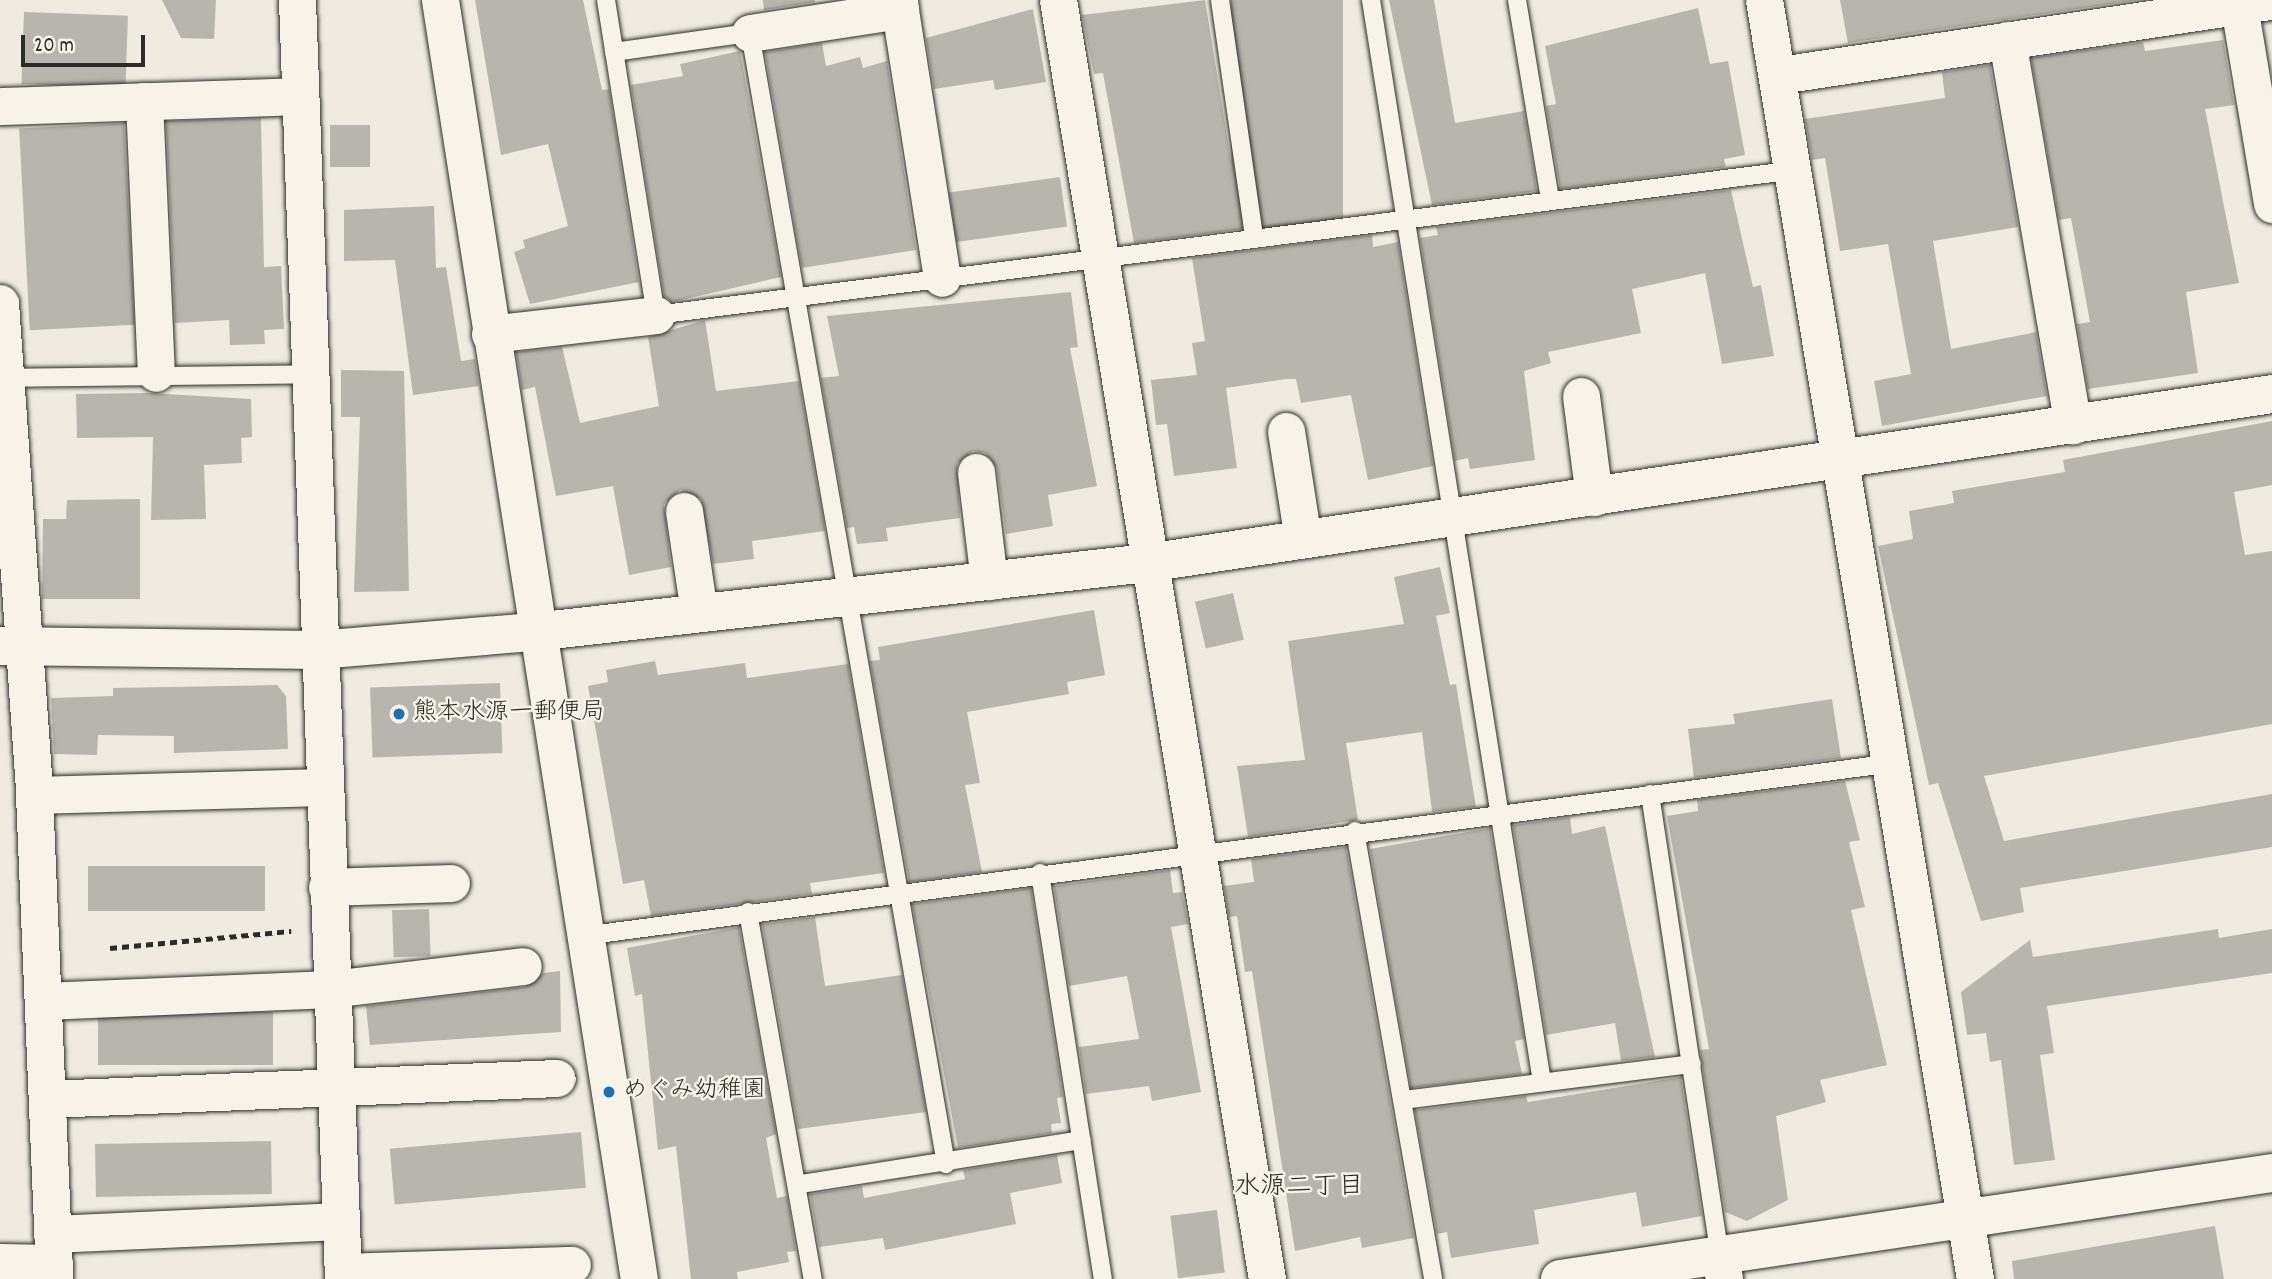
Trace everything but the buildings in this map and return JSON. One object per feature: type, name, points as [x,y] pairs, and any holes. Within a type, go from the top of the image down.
[{"type":"street","points":[[297,0],[331,989],[341,1087],[340,1221],[343,1276],[572,1265]]},
{"type":"street","points":[[440,0],[534,632],[639,1279]]},
{"type":"street","points":[[1058,0],[1147,563],[1267,1279]]},
{"type":"street","points":[[1764,0],[1796,170],[1975,1279]]},
{"type":"street","points":[[1780,75],[2250,2],[2272,204]]},
{"type":"street","points":[[750,33],[899,5],[942,278]]},
{"type":"street","points":[[2007,40],[2073,425]]},
{"type":"street","points":[[0,106],[300,96]]},
{"type":"street","points":[[144,101],[156,373]]},
{"type":"street","points":[[0,303],[12,646],[34,795],[53,1259]]},
{"type":"street","points":[[490,334],[656,315]]},
{"type":"street","points":[[12,646],[318,650],[534,632],[1147,563],[1843,461],[2272,394]]},
{"type":"street","points":[[1581,396],[1594,497]]},
{"type":"street","points":[[1286,431],[1303,539]]},
{"type":"street","points":[[976,472],[989,581]]},
{"type":"street","points":[[684,511],[699,613]]},
{"type":"street","points":[[34,795],[323,787]]},
{"type":"street","points":[[327,887],[451,883]]},
{"type":"street","points":[[43,1001],[331,989],[523,966]]},
{"type":"street","points":[[48,1098],[557,1078]]},
{"type":"street","points":[[1576,1278],[1722,1268],[1965,1223],[2272,1173]]},
{"type":"street","points":[[0,1262],[53,1259],[340,1221]]},
{"type":"lane","points":[[606,0],[656,315],[794,299],[1254,235],[1407,220],[1796,170]]},
{"type":"lane","points":[[1220,0],[1254,235]]},
{"type":"lane","points":[[1371,0],[1455,517],[1542,1082]]},
{"type":"lane","points":[[1517,0],[1550,200]]},
{"type":"lane","points":[[614,52],[750,33],[894,891],[946,1164]]},
{"type":"lane","points":[[2,378],[156,373],[309,374]]},
{"type":"lane","points":[[583,936],[894,891],[1893,763]]},
{"type":"lane","points":[[1650,794],[1722,1268]]},
{"type":"lane","points":[[1355,831],[1433,1279]]},
{"type":"lane","points":[[1040,873],[1103,1279]]},
{"type":"lane","points":[[748,912],[801,1184],[813,1279]]},
{"type":"lane","points":[[1403,1100],[1692,1064]]},
{"type":"lane","points":[[801,1184],[946,1164],[1082,1140]]},
{"type":"path","points":[[110,948],[329,928]]},
{"type":"place","name":"熊本水源一郵便局","points":[[399,714]]},
{"type":"place","name":"めぐみ幼稚園","points":[[609,1092]]},
{"type":"district","name":"水源二丁目","points":[[1299,1188]]}]
